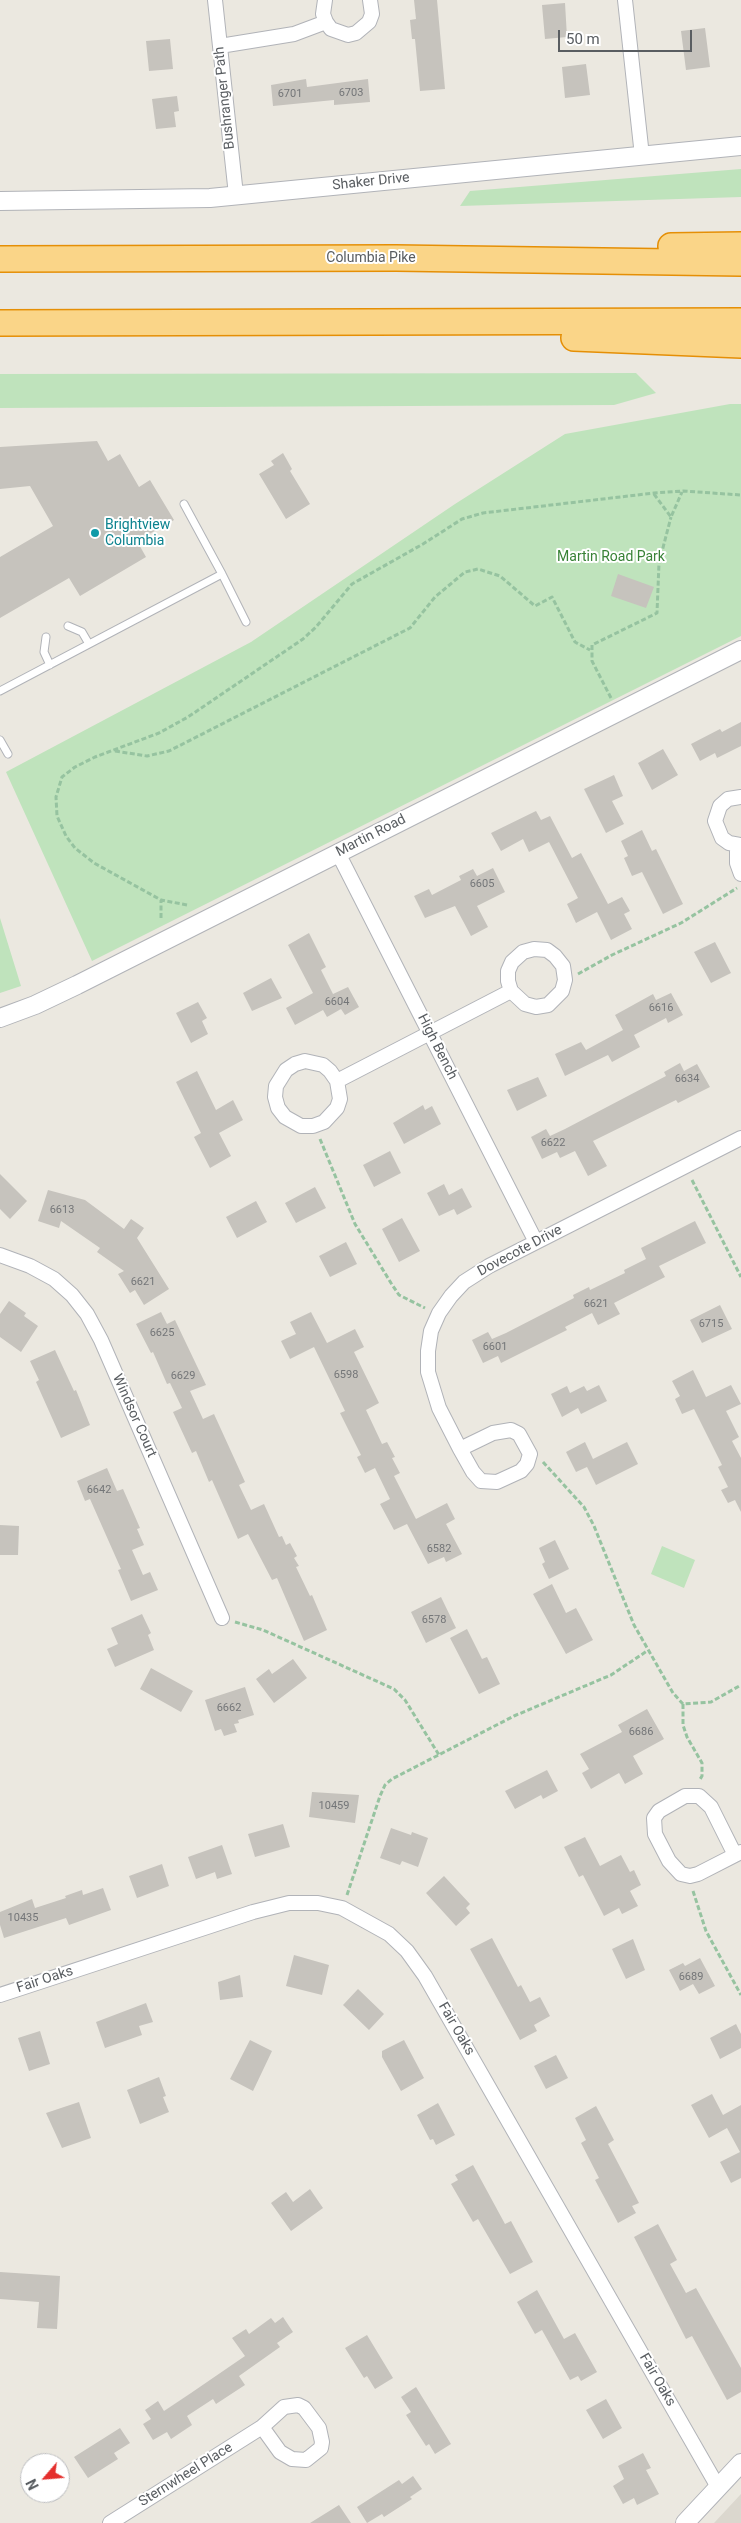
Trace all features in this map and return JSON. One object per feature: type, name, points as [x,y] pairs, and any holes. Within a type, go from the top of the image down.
[{"type":"highway","points":[[396,258],[741,245]]},
{"type":"highway","name":"Columbia Pike","points":[[0,259],[396,258],[741,263]]},
{"type":"highway","points":[[0,323],[741,321]]},
{"type":"highway","points":[[197,322],[741,345]]},
{"type":"street","name":"Bushranger Path","points":[[215,0],[236,196]]},
{"type":"street","points":[[325,0],[323,14],[326,22],[339,33],[356,33],[369,22],[372,14],[370,0]]},
{"type":"street","points":[[625,0],[642,156]]},
{"type":"street","points":[[220,46],[294,34],[326,22]]},
{"type":"street","name":"Shaker Drive","points":[[0,201],[236,196],[741,146]]},
{"type":"street","name":"Martin Road","points":[[0,1018],[35,1005],[741,650]]},
{"type":"street","points":[[741,797],[728,799],[720,806],[715,821],[722,838],[739,845],[737,863],[741,874]]},
{"type":"street","name":"High Bench","points":[[338,853],[536,1242]]},
{"type":"street","points":[[534,949],[547,950],[563,966],[566,980],[562,991],[548,1005],[536,1007],[525,1004],[511,991],[508,981],[512,962],[523,952],[534,949]]},
{"type":"street","points":[[337,1081],[511,991]]},
{"type":"street","points":[[305,1061],[322,1065],[330,1071],[337,1081],[340,1099],[337,1108],[324,1122],[313,1126],[301,1126],[285,1117],[278,1108],[275,1097],[278,1079],[295,1064],[305,1061]]},
{"type":"street","name":"Dovecote Drive","points":[[530,1454],[527,1464],[521,1471],[491,1484],[481,1481],[472,1472],[439,1408],[428,1372],[431,1331],[439,1313],[464,1282],[536,1242],[741,1138]]},
{"type":"street","name":"Windsor Court","points":[[0,1255],[30,1266],[54,1280],[72,1295],[87,1314],[101,1340],[222,1618]]},
{"type":"street","points":[[460,1449],[493,1433],[511,1430],[519,1434],[530,1454]]},
{"type":"street","points":[[692,1795],[705,1800],[738,1854],[698,1874],[690,1876],[681,1874],[669,1861],[655,1834],[653,1826],[659,1810],[685,1796],[692,1795]]},
{"type":"street","name":"Fair Oaks","points":[[0,1995],[253,1912],[289,1903],[318,1903],[342,1908],[389,1934],[407,1951],[425,1976],[718,2487]]},
{"type":"street","name":"Sternwheel Place","points":[[110,2523],[262,2427],[284,2407],[298,2405],[304,2408],[319,2428],[322,2442],[321,2448],[306,2460],[292,2459],[280,2452],[262,2427]]},
{"type":"street","points":[[685,2523],[741,2463]]},
{"type":"lane","points":[[184,504],[246,622]]},
{"type":"lane","points":[[0,691],[222,574]]},
{"type":"lane","points":[[68,626],[82,632],[89,644]]},
{"type":"lane","points":[[46,637],[44,652],[50,665]]},
{"type":"lane","points":[[0,740],[8,754]]},
{"type":"path","points":[[618,712],[592,661],[590,650],[592,645],[657,613],[660,563],[672,517],[683,492]]},
{"type":"path","points":[[187,905],[161,900],[86,857],[75,848],[60,826],[56,797],[62,777],[75,767],[159,733],[188,717],[303,639],[323,620],[352,584],[423,544],[462,519],[483,513],[654,493],[683,492],[741,495]]},
{"type":"path","points":[[654,493],[672,517]]},
{"type":"path","points":[[115,751],[147,756],[169,751],[410,628],[435,597],[465,572],[478,569],[500,576],[535,606],[552,597],[575,642],[590,650]]},
{"type":"path","points":[[566,980],[612,955],[681,923],[730,894],[741,884]]},
{"type":"path","points":[[160,918],[161,900]]},
{"type":"path","points":[[313,1126],[355,1224],[399,1295],[408,1301],[439,1313]]},
{"type":"path","points":[[685,1167],[741,1277]]},
{"type":"path","points":[[530,1454],[548,1465],[584,1507],[594,1526],[634,1625],[647,1651],[673,1692],[683,1704],[683,1725],[687,1737],[702,1763],[702,1776],[692,1795]]},
{"type":"path","points":[[222,1618],[263,1630],[394,1689],[405,1700],[439,1755]]},
{"type":"path","points":[[342,1908],[385,1785],[514,1716],[611,1675],[647,1651]]},
{"type":"path","points":[[683,1704],[711,1702],[741,1685]]},
{"type":"path","points":[[690,1876],[700,1918],[741,1995]]},
{"type":"shaded area","points":[[741,2494],[741,2523],[714,2523]]},
{"type":"green space","points":[[741,169],[741,197],[460,206],[470,191]]},
{"type":"green space","points":[[636,373],[656,393],[614,405],[0,408],[0,374]]},
{"type":"green space","name":"Martin Road Park","points":[[730,404],[741,404],[741,636],[92,961],[6,772],[251,642],[455,504],[565,434]]},
{"type":"green space","points":[[0,918],[21,986],[0,993]]},
{"type":"green space","points":[[662,1546],[695,1560],[684,1588],[651,1574]]},
{"type":"building","points":[[414,0],[437,0],[445,89],[420,91],[415,39],[412,39],[410,20],[416,19]]},
{"type":"building","points":[[565,3],[567,37],[545,39],[542,5]]},
{"type":"building","points":[[705,28],[710,67],[686,70],[681,31]]},
{"type":"building","points":[[170,39],[173,69],[149,71],[146,41]]},
{"type":"building","points":[[586,64],[590,95],[565,98],[562,67]]},
{"type":"building","points":[[306,79],[307,87],[368,79],[370,102],[334,105],[334,100],[273,106],[271,85]]},
{"type":"building","points":[[177,96],[179,111],[174,112],[176,127],[156,129],[152,99]]},
{"type":"building","name":"Brightview Columbia","points":[[97,441],[108,461],[120,454],[139,487],[150,480],[174,520],[137,541],[146,557],[80,596],[69,578],[0,618],[0,557],[53,526],[30,486],[0,489],[0,447]]},
{"type":"building","points":[[283,453],[292,469],[290,471],[310,504],[286,519],[259,474],[274,465],[271,461]]},
{"type":"building","points":[[618,574],[654,587],[646,608],[611,596]]},
{"type":"building","points":[[741,722],[741,746],[717,758],[715,753],[700,761],[691,744],[720,729],[722,732]]},
{"type":"building","points":[[663,749],[678,775],[652,790],[638,763]]},
{"type":"building","points":[[614,775],[623,796],[612,801],[624,824],[606,833],[584,789]]},
{"type":"building","points":[[536,811],[541,820],[550,816],[572,858],[581,853],[608,904],[622,897],[630,911],[624,914],[632,929],[611,940],[597,912],[576,923],[567,904],[578,898],[549,842],[529,852],[523,839],[501,851],[491,833]]},
{"type":"building","points":[[642,830],[652,851],[656,849],[683,904],[663,914],[642,872],[632,876],[624,858],[628,856],[621,841]]},
{"type":"building","points":[[493,868],[505,892],[477,906],[488,927],[471,936],[455,906],[425,918],[414,896],[429,889],[432,895],[461,880],[459,876],[473,869],[477,876]]},
{"type":"building","points":[[309,933],[326,967],[321,970],[333,994],[348,987],[359,1007],[345,1015],[341,1009],[327,1017],[323,1010],[295,1025],[286,1008],[313,993],[288,945]]},
{"type":"building","points":[[715,942],[731,973],[711,983],[694,952]]},
{"type":"building","points":[[271,978],[282,998],[252,1011],[243,993]]},
{"type":"building","points":[[671,993],[683,1015],[668,1023],[666,1018],[634,1035],[640,1047],[612,1062],[608,1055],[565,1076],[555,1054],[581,1042],[586,1050],[623,1030],[615,1015],[653,994],[656,1000]]},
{"type":"building","points":[[198,1002],[207,1018],[202,1021],[208,1034],[191,1043],[176,1013]]},
{"type":"building","points":[[680,1063],[684,1071],[697,1064],[710,1087],[678,1103],[676,1100],[593,1141],[607,1166],[588,1176],[575,1151],[560,1158],[557,1152],[542,1159],[531,1137],[546,1129],[550,1136],[565,1129],[666,1076],[664,1072]]},
{"type":"building","points":[[197,1071],[216,1110],[233,1100],[243,1120],[219,1133],[231,1156],[210,1168],[194,1137],[201,1133],[176,1082]]},
{"type":"building","points":[[538,1077],[547,1096],[517,1111],[507,1090]]},
{"type":"building","points":[[423,1105],[425,1110],[432,1106],[441,1124],[404,1144],[393,1123]]},
{"type":"building","points":[[390,1151],[401,1173],[374,1187],[363,1165]]},
{"type":"building","points":[[0,1174],[27,1201],[10,1219],[0,1209]]},
{"type":"building","points":[[444,1184],[449,1195],[462,1188],[472,1207],[457,1215],[454,1209],[439,1216],[427,1193]]},
{"type":"building","points":[[315,1187],[326,1208],[296,1223],[285,1203]]},
{"type":"building","points":[[48,1190],[85,1200],[124,1229],[131,1219],[144,1228],[137,1238],[169,1289],[144,1305],[135,1290],[130,1293],[118,1274],[124,1271],[97,1252],[100,1248],[61,1221],[59,1228],[38,1221]]},
{"type":"building","points":[[256,1201],[267,1222],[237,1238],[226,1217]]},
{"type":"building","points":[[402,1218],[420,1251],[399,1262],[382,1229]]},
{"type":"building","points":[[695,1221],[706,1243],[659,1266],[665,1277],[614,1303],[620,1314],[598,1325],[592,1313],[565,1327],[567,1330],[501,1363],[498,1356],[483,1363],[472,1340],[488,1332],[492,1339],[506,1333],[574,1298],[573,1295],[589,1287],[590,1290],[625,1273],[624,1270],[646,1259],[641,1248]]},
{"type":"building","points":[[346,1242],[357,1264],[330,1277],[319,1256]]},
{"type":"building","points":[[9,1301],[26,1313],[24,1316],[38,1326],[21,1352],[0,1337],[0,1314]]},
{"type":"building","points":[[720,1305],[732,1329],[702,1343],[690,1320]]},
{"type":"building","points":[[161,1312],[167,1324],[175,1320],[206,1385],[190,1391],[203,1419],[214,1414],[245,1482],[239,1485],[251,1510],[264,1504],[279,1537],[282,1536],[286,1545],[290,1543],[297,1556],[294,1558],[299,1566],[296,1567],[310,1596],[312,1595],[327,1630],[304,1641],[277,1578],[272,1580],[248,1534],[238,1539],[212,1480],[209,1482],[196,1451],[192,1453],[173,1412],[182,1408],[170,1383],[167,1384],[153,1352],[151,1353],[136,1324]]},
{"type":"building","points":[[311,1312],[327,1343],[355,1329],[364,1347],[354,1352],[379,1403],[366,1410],[382,1444],[387,1442],[395,1457],[392,1458],[400,1473],[394,1476],[416,1519],[447,1503],[455,1519],[446,1524],[462,1554],[446,1562],[444,1557],[428,1564],[407,1524],[394,1530],[380,1504],[390,1499],[375,1468],[365,1473],[357,1457],[361,1455],[340,1413],[345,1411],[314,1347],[290,1359],[281,1341],[296,1334],[290,1322]]},
{"type":"building","points":[[55,1350],[74,1391],[76,1390],[90,1425],[61,1438],[36,1382],[39,1380],[30,1361]]},
{"type":"building","points":[[693,1370],[706,1397],[731,1385],[741,1404],[726,1411],[739,1437],[732,1441],[741,1458],[741,1512],[735,1500],[728,1503],[721,1490],[728,1487],[718,1467],[722,1465],[694,1409],[682,1414],[675,1399],[680,1396],[672,1381]]},
{"type":"building","points":[[599,1385],[607,1401],[581,1414],[578,1408],[562,1417],[551,1394],[567,1386],[570,1393],[584,1386],[587,1391]]},
{"type":"building","points":[[585,1442],[593,1459],[627,1442],[638,1464],[596,1485],[587,1467],[576,1472],[566,1452]]},
{"type":"building","points":[[107,1468],[117,1491],[123,1489],[140,1528],[137,1529],[144,1545],[132,1550],[143,1575],[150,1572],[158,1590],[131,1601],[118,1570],[121,1569],[90,1499],[85,1501],[77,1481]]},
{"type":"building","points":[[0,1525],[19,1526],[18,1555],[0,1555]]},
{"type":"building","points":[[555,1540],[569,1569],[549,1579],[542,1564],[545,1562],[539,1548]]},
{"type":"building","points":[[552,1584],[566,1613],[576,1608],[593,1640],[566,1654],[533,1594]]},
{"type":"building","points":[[441,1597],[456,1628],[426,1643],[411,1612]]},
{"type":"building","points":[[142,1614],[151,1633],[148,1635],[154,1650],[115,1667],[107,1649],[118,1644],[111,1628]]},
{"type":"building","points":[[467,1629],[482,1659],[487,1657],[500,1684],[479,1694],[450,1638]]},
{"type":"building","points":[[293,1659],[307,1678],[274,1703],[256,1679],[269,1669],[272,1674]]},
{"type":"building","points":[[151,1668],[193,1691],[181,1712],[140,1689]]},
{"type":"building","points":[[245,1687],[254,1715],[238,1720],[239,1723],[234,1724],[237,1732],[224,1736],[221,1729],[215,1731],[205,1700]]},
{"type":"building","points":[[647,1709],[664,1739],[633,1756],[643,1774],[625,1784],[619,1773],[591,1789],[582,1773],[589,1769],[580,1754],[622,1732],[618,1725]]},
{"type":"building","points":[[547,1770],[558,1791],[543,1799],[541,1795],[515,1809],[505,1791]]},
{"type":"building","points":[[312,1792],[359,1795],[355,1823],[309,1817]]},
{"type":"building","points":[[283,1824],[290,1847],[255,1857],[248,1834]]},
{"type":"building","points":[[391,1828],[411,1835],[412,1832],[428,1838],[418,1867],[402,1861],[400,1865],[380,1858]]},
{"type":"building","points":[[585,1837],[600,1866],[621,1855],[630,1872],[634,1870],[641,1885],[630,1891],[638,1906],[622,1914],[619,1908],[604,1916],[583,1875],[579,1877],[564,1847]]},
{"type":"building","points":[[222,1845],[232,1874],[217,1879],[215,1872],[196,1879],[188,1857]]},
{"type":"building","points":[[162,1864],[169,1886],[137,1898],[129,1876]]},
{"type":"building","points":[[444,1876],[470,1904],[466,1908],[470,1913],[456,1926],[426,1893]]},
{"type":"building","points":[[103,1888],[111,1910],[69,1925],[66,1918],[4,1938],[0,1925],[0,1912],[32,1899],[35,1908],[66,1898],[65,1896],[82,1890],[83,1895]]},
{"type":"building","points":[[492,1938],[518,1987],[521,1985],[530,2002],[540,1997],[550,2016],[534,2025],[537,2031],[520,2040],[470,1949]]},
{"type":"building","points":[[633,1939],[645,1970],[626,1979],[612,1949]]},
{"type":"building","points":[[294,1955],[329,1965],[322,1995],[286,1986]]},
{"type":"building","points":[[700,1958],[715,1986],[699,1994],[693,1984],[680,1991],[669,1970],[683,1963],[685,1966]]},
{"type":"building","points":[[240,1975],[243,1997],[220,2000],[218,1982]]},
{"type":"building","points":[[358,1989],[384,2014],[369,2030],[343,2005]]},
{"type":"building","points":[[146,2003],[153,2022],[139,2026],[142,2035],[105,2048],[96,2022]]},
{"type":"building","points":[[736,2024],[741,2034],[741,2048],[720,2059],[710,2038]]},
{"type":"building","points":[[40,2031],[50,2064],[29,2071],[18,2038]]},
{"type":"building","points":[[250,2040],[272,2051],[253,2091],[230,2079]]},
{"type":"building","points":[[404,2040],[424,2078],[401,2091],[382,2057],[382,2051]]},
{"type":"building","points":[[556,2055],[568,2078],[546,2089],[534,2066]]},
{"type":"building","points":[[159,2077],[166,2096],[163,2097],[169,2112],[140,2124],[127,2090]]},
{"type":"building","points":[[712,2094],[723,2115],[741,2105],[741,2178],[731,2183],[720,2162],[740,2152],[727,2128],[709,2138],[691,2105]]},
{"type":"building","points":[[79,2102],[91,2138],[62,2148],[46,2113]]},
{"type":"building","points":[[438,2103],[455,2135],[436,2145],[433,2139],[430,2140],[417,2115]]},
{"type":"building","points":[[596,2106],[614,2140],[608,2144],[639,2203],[632,2206],[636,2213],[618,2223],[595,2180],[599,2178],[581,2143],[586,2140],[575,2118]]},
{"type":"building","points":[[473,2165],[505,2224],[511,2221],[533,2262],[510,2274],[478,2219],[473,2222],[451,2184],[458,2180],[455,2175]]},
{"type":"building","points":[[310,2189],[323,2208],[291,2231],[271,2203],[286,2192],[293,2202]]},
{"type":"building","points":[[658,2224],[677,2260],[670,2264],[686,2293],[696,2288],[741,2368],[741,2392],[727,2400],[692,2336],[686,2339],[634,2237]]},
{"type":"building","points":[[0,2272],[60,2276],[57,2329],[37,2328],[39,2302],[0,2299]]},
{"type":"building","points":[[537,2290],[564,2339],[575,2333],[597,2372],[581,2381],[578,2376],[570,2380],[542,2330],[535,2334],[517,2302]]},
{"type":"building","points":[[283,2317],[293,2332],[277,2343],[280,2347],[239,2376],[245,2385],[216,2404],[213,2399],[187,2416],[192,2425],[171,2439],[167,2432],[153,2440],[143,2424],[151,2419],[145,2410],[158,2401],[164,2411],[191,2393],[245,2356],[232,2338],[246,2329],[249,2334],[271,2318],[275,2323]]},
{"type":"building","points":[[367,2335],[393,2378],[375,2389],[367,2376],[364,2378],[345,2348]]},
{"type":"building","points":[[416,2387],[451,2444],[435,2454],[429,2444],[426,2446],[406,2415],[411,2412],[401,2397]]},
{"type":"building","points":[[606,2399],[622,2428],[603,2439],[586,2410]]},
{"type":"building","points":[[120,2428],[130,2443],[114,2453],[118,2459],[88,2478],[74,2457]]},
{"type":"building","points":[[643,2453],[651,2468],[646,2470],[659,2494],[637,2505],[634,2498],[623,2504],[613,2486],[624,2479],[618,2466]]},
{"type":"building","points":[[413,2476],[422,2489],[410,2497],[412,2499],[384,2517],[382,2514],[367,2523],[357,2507],[399,2480],[402,2484]]},
{"type":"building","points":[[339,2505],[351,2523],[310,2523]]},
{"type":"place","name":"Brightview Columbia","points":[[95,533]]}]
